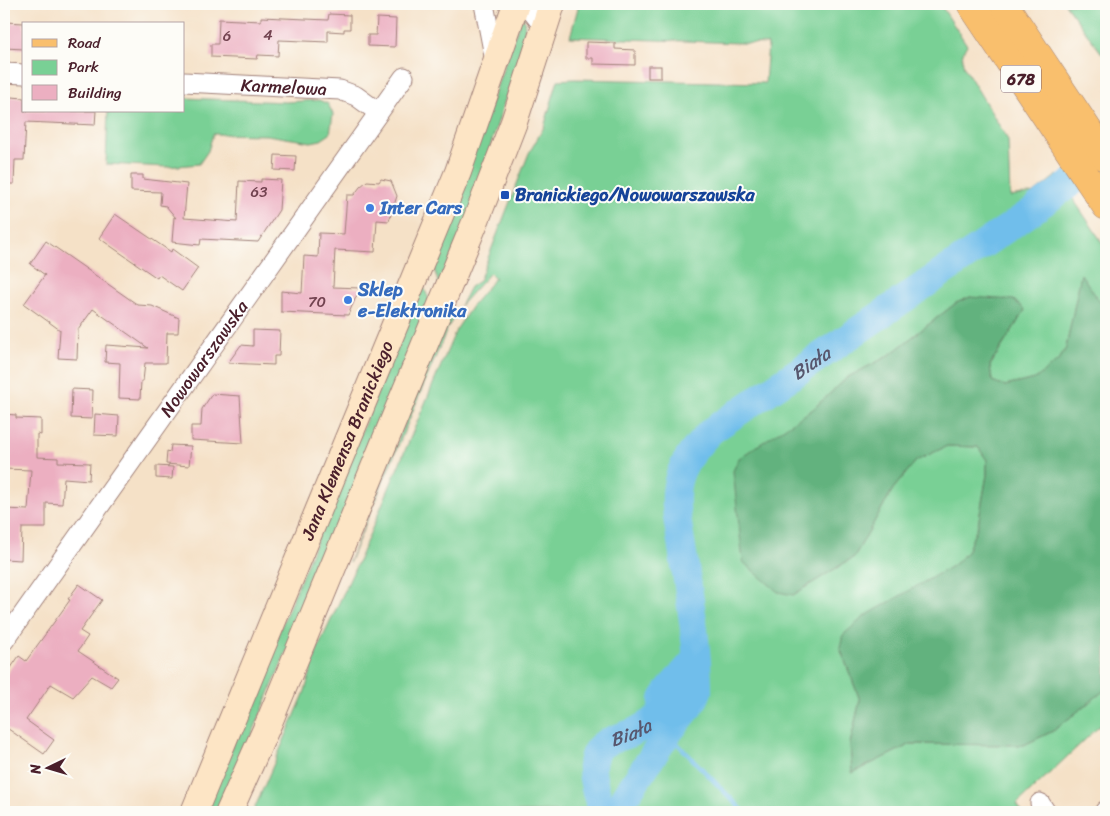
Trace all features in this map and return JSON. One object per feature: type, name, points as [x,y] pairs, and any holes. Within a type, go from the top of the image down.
[{"type":"main road","points":[[495,66],[516,4]]},
{"type":"main road","name":"678","points":[[971,4],[1106,206]]},
{"type":"main road","name":"678","points":[[1004,4],[1100,147]]},
{"type":"main road","name":"Jana Klemensa Branickiego","points":[[230,812],[270,720],[440,308],[514,122],[548,16]]},
{"type":"main road","name":"Jana Klemensa Branickiego","points":[[194,812],[458,172],[495,66]]},
{"type":"street","points":[[484,4],[495,66]]},
{"type":"street","points":[[526,4],[548,16]]},
{"type":"street","points":[[4,73],[22,74]]},
{"type":"street","name":"Nowowarszawska","points":[[4,641],[404,77]]},
{"type":"street","name":"Karmelowa","points":[[185,82],[340,90],[356,96],[378,112]]},
{"type":"green space","points":[[579,4],[940,4],[967,45],[962,55],[964,67],[1008,140],[1010,197],[1034,193],[1057,175],[1106,248],[1106,311],[1081,275],[1066,348],[1059,360],[1036,379],[1005,386],[992,381],[990,366],[1025,310],[970,297],[956,303],[888,356],[848,377],[813,409],[793,595],[854,557],[893,489],[916,461],[947,446],[978,447],[987,460],[987,475],[978,525],[967,552],[952,566],[840,648],[860,700],[850,744],[852,773],[911,744],[1024,745],[1053,731],[1106,689],[1106,720],[1017,804],[1022,812],[253,812],[304,694],[318,648],[357,564],[456,330],[474,303],[495,278],[490,273],[460,306],[470,287],[479,281],[529,153],[544,127],[558,80],[765,83],[768,44],[570,37]]},
{"type":"green space","points":[[1065,4],[1106,4],[1106,59]]},
{"type":"green space","points":[[523,13],[525,28],[522,46],[467,220],[439,285],[433,265]]},
{"type":"green space","points":[[185,98],[286,102],[319,100],[328,104],[333,114],[330,134],[321,140],[311,142],[267,135],[213,134],[208,151],[199,164],[167,167],[106,164],[108,112],[185,112]]},
{"type":"green space","points":[[1081,274],[1106,311],[1106,689],[1053,731],[1024,745],[911,744],[852,773],[850,744],[860,700],[840,648],[843,635],[865,616],[952,566],[967,552],[978,525],[987,475],[987,460],[978,447],[947,446],[916,461],[893,489],[854,557],[793,595],[778,592],[743,562],[733,471],[739,458],[813,409],[848,377],[888,356],[956,303],[970,297],[1014,300],[1025,310],[990,365],[992,381],[1005,386],[1035,379],[1059,360],[1066,348]]},
{"type":"green space","points":[[422,284],[431,303],[220,812],[205,812]]},
{"type":"green space","points":[[450,309],[455,311],[456,314],[448,327],[349,563]]},
{"type":"building","points":[[329,14],[350,15],[350,29],[344,29],[344,32],[328,31],[328,42],[279,40],[278,56],[258,55],[257,59],[211,57],[211,44],[218,44],[219,19],[261,21],[261,17],[328,20]]},
{"type":"building","points":[[377,18],[396,19],[395,47],[368,46],[368,35],[376,35]]},
{"type":"building","points":[[4,22],[22,23],[22,49],[4,48]]},
{"type":"building","points":[[586,42],[615,43],[615,49],[635,50],[635,65],[593,64],[593,58],[586,58]]},
{"type":"building","points":[[648,66],[661,66],[661,78],[648,78]]},
{"type":"building","points":[[4,98],[22,98],[22,112],[96,112],[95,125],[26,122],[24,160],[15,160],[14,184],[4,184]]},
{"type":"building","points":[[275,155],[296,156],[295,171],[274,170]]},
{"type":"building","points":[[131,175],[143,175],[143,179],[187,184],[184,218],[237,222],[239,181],[261,182],[261,179],[281,180],[279,210],[258,242],[201,239],[200,245],[172,242],[174,217],[176,218],[166,206],[160,205],[161,192],[131,191]]},
{"type":"building","points":[[381,179],[391,181],[397,196],[389,221],[377,220],[375,252],[335,250],[333,287],[360,288],[348,315],[281,312],[281,291],[302,293],[304,256],[318,257],[319,233],[344,234],[347,195],[354,195],[367,181],[379,182]]},
{"type":"building","points":[[115,214],[171,252],[172,249],[198,268],[182,291],[159,275],[157,278],[99,238]]},
{"type":"building","points":[[46,241],[138,305],[152,306],[179,318],[178,333],[167,333],[166,363],[145,363],[140,399],[119,398],[120,363],[105,362],[106,345],[148,348],[93,309],[78,330],[77,359],[58,358],[60,330],[24,304],[45,275],[30,264]]},
{"type":"building","points":[[253,330],[280,331],[279,356],[274,356],[274,365],[228,363],[241,345],[253,346]]},
{"type":"building","points":[[72,389],[93,390],[92,419],[71,418]]},
{"type":"building","points":[[212,394],[240,396],[243,443],[191,440],[191,426],[201,426],[202,409]]},
{"type":"building","points":[[4,414],[16,415],[16,418],[41,419],[41,435],[37,434],[37,457],[58,458],[58,462],[90,463],[89,480],[64,478],[62,504],[46,503],[46,528],[22,528],[21,560],[4,559],[4,509],[28,510],[31,470],[4,469]]},
{"type":"building","points":[[95,414],[119,416],[118,436],[94,435]]},
{"type":"building","points":[[171,445],[191,446],[189,466],[166,464],[167,451],[170,452]]},
{"type":"building","points":[[156,466],[173,467],[172,479],[156,478]]},
{"type":"building","points":[[79,584],[102,600],[80,631],[88,636],[78,651],[118,678],[111,687],[92,676],[73,697],[51,684],[26,720],[54,740],[44,754],[4,726],[4,678],[19,656],[26,661],[70,600],[68,599]]},
{"type":"waterway","name":"Biała","points":[[615,812],[669,732],[696,697],[698,691],[693,622],[677,520],[676,502],[679,477],[690,456],[711,431],[1028,214],[1103,160]]},
{"type":"waterway","name":"Biała","points":[[601,812],[592,772],[594,757],[597,751],[607,742],[634,732],[661,715],[663,699],[670,688],[696,659]]},
{"type":"waterway","points":[[668,734],[744,812]]},
{"type":"place","name":"Branickiego/Nowowarszawska","points":[[505,195]]},
{"type":"place","name":"Inter Cars","points":[[370,208]]},
{"type":"place","name":"Sklep e-Elektronika","points":[[348,300]]}]
